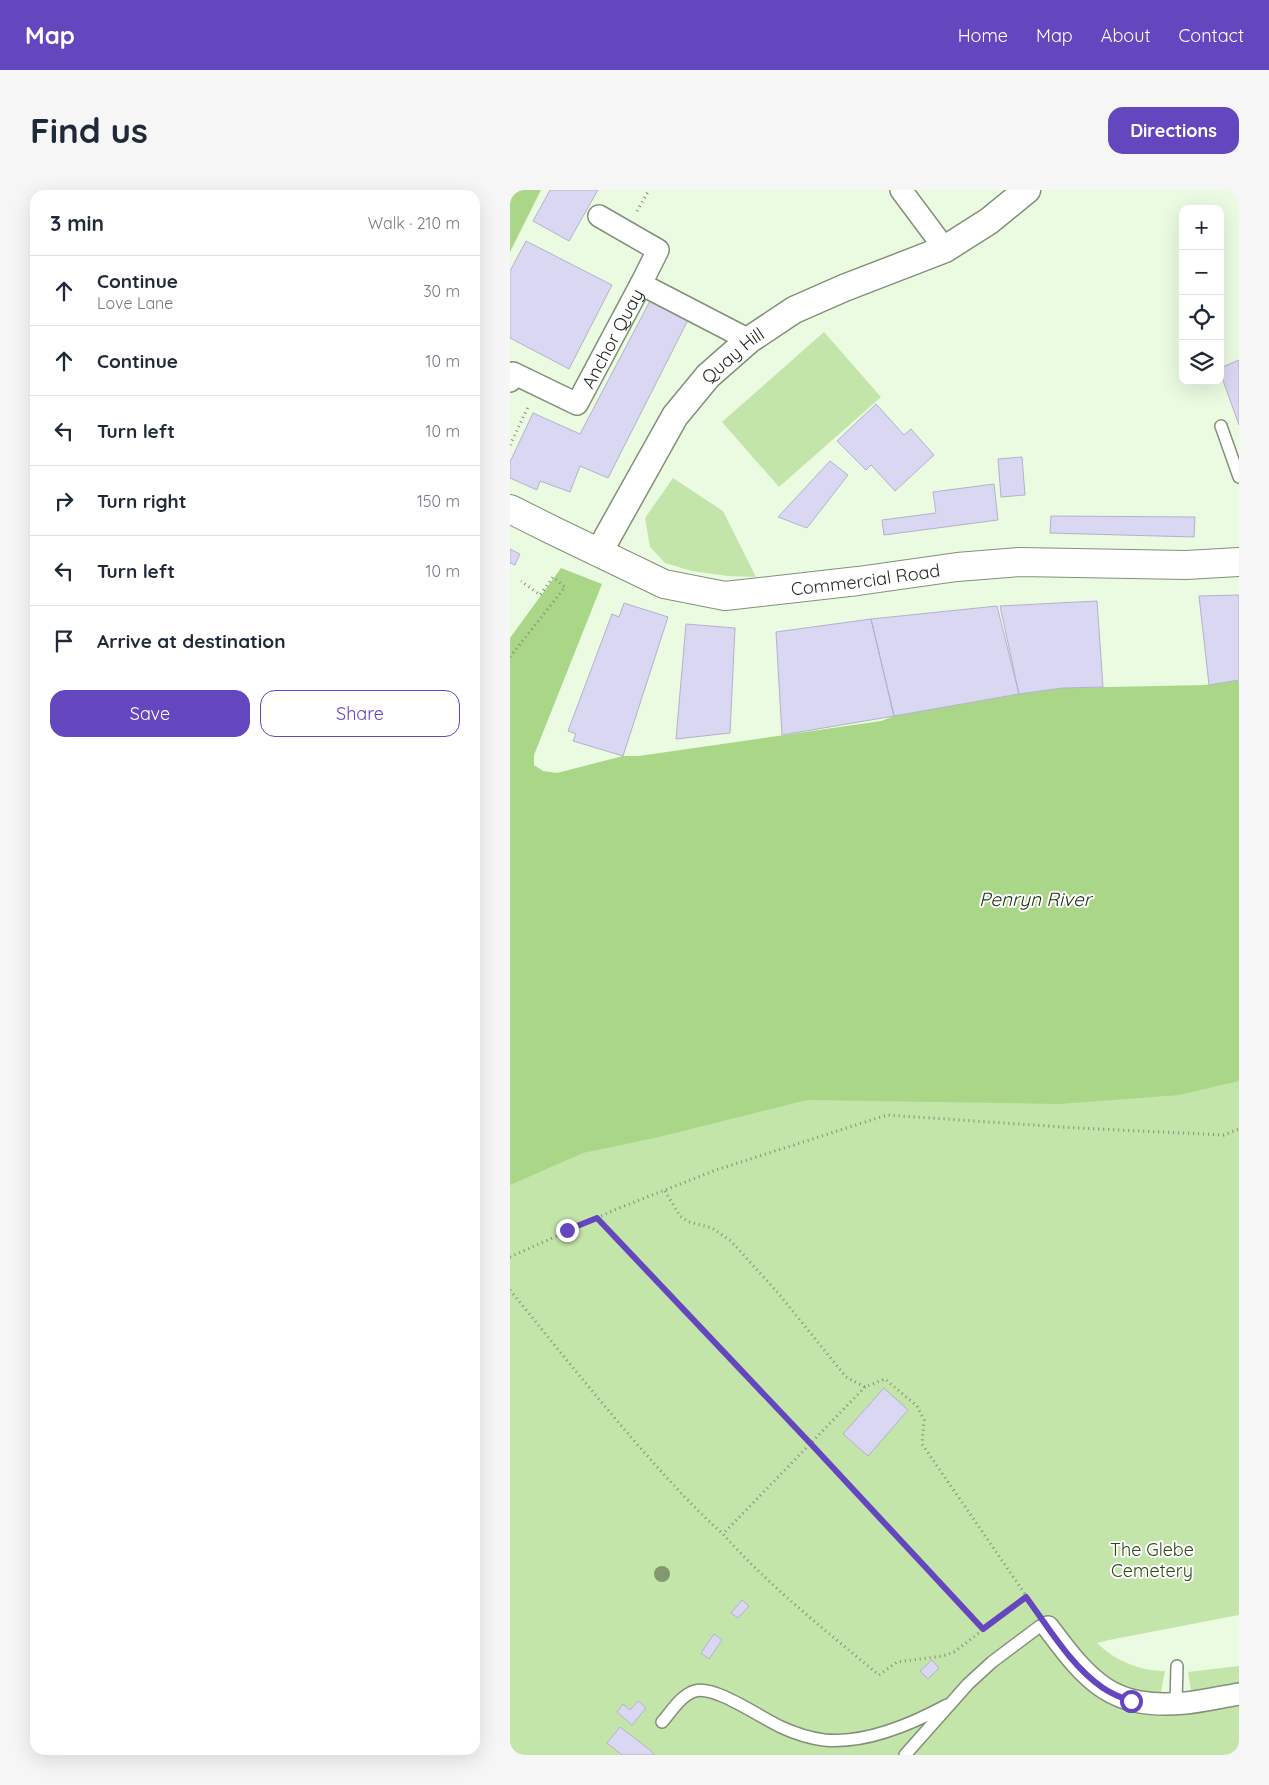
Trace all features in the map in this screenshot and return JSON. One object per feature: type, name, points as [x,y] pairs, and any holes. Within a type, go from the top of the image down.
[{"type":"main road","name":"Commercial Road","points":[[510,509],[664,584],[725,596],[858,581],[956,567],[1020,562],[1186,565],[1239,562]]},
{"type":"street","points":[[901,190],[945,249]]},
{"type":"street","name":"Quay Hill","points":[[598,552],[675,416],[708,376],[749,340],[794,310],[844,288],[945,249],[989,221],[1027,190]]},
{"type":"street","points":[[599,216],[658,250],[641,284]]},
{"type":"street","name":"Anchor Quay","points":[[510,380],[513,373],[577,404],[641,284],[749,340]]},
{"type":"street","points":[[1048,1627],[1072,1659],[1103,1688],[1131,1701],[1176,1703],[1239,1694]]},
{"type":"lane","points":[[1221,426],[1239,477]]},
{"type":"lane","points":[[905,1755],[947,1706],[992,1662],[1040,1626],[1048,1627]]},
{"type":"lane","points":[[1176,1703],[1177,1666]]},
{"type":"lane","points":[[662,1722],[683,1698],[689,1693],[700,1690],[715,1693],[794,1732],[823,1740],[846,1740],[888,1731],[947,1706]]},
{"type":"path","points":[[510,445],[539,386]]},
{"type":"path","points":[[510,657],[566,587],[552,578],[540,595],[521,581]]},
{"type":"path","points":[[510,1257],[597,1218],[716,1170],[887,1115],[1077,1128],[1224,1135],[1239,1129]]},
{"type":"path","points":[[665,1191],[680,1216],[689,1222],[712,1228],[731,1241],[778,1293],[846,1377],[866,1387]]},
{"type":"path","points":[[597,1218],[983,1629]]},
{"type":"path","points":[[510,1290],[661,1472],[701,1514],[785,1597],[879,1675],[897,1662],[943,1656],[954,1652],[1026,1597]]},
{"type":"path","points":[[723,1534],[866,1387],[885,1378],[917,1406],[924,1420],[922,1444],[1048,1627]]},
{"type":"green space","points":[[824,332],[881,397],[779,487],[722,422]]},
{"type":"green space","points":[[673,478],[723,511],[756,577],[728,576],[692,571],[665,563],[650,547],[645,518]]},
{"type":"green space","name":"The Glebe Cemetery","points":[[1239,749],[1239,1615],[1097,1643],[1112,1655],[1129,1664],[1156,1671],[1165,1671],[1160,1697],[1132,1700],[1049,1626],[991,1661],[904,1755],[655,1755],[620,1727],[607,1743],[622,1755],[510,1755],[510,814]],"holes":[[[638,1701],[646,1708],[632,1725],[617,1712],[623,1705],[630,1710]]]},
{"type":"green space","points":[[1040,1627],[1116,1697],[1239,1697],[1239,1755],[906,1755],[948,1706]]},
{"type":"green space","points":[[1239,1666],[1239,1692],[1192,1696],[1188,1672]]},
{"type":"water","points":[[510,190],[541,190],[510,252]]},
{"type":"water","name":"Penryn River","points":[[561,568],[602,584],[534,755],[534,765],[543,771],[557,773],[623,756],[639,756],[881,721],[894,716],[1062,688],[1205,685],[1239,680],[1239,1081],[1179,1095],[1060,1104],[807,1100],[659,1137],[583,1153],[510,1185],[510,638]]},
{"type":"building","points":[[550,190],[598,190],[569,241],[533,221]]},
{"type":"building","points":[[526,241],[612,285],[569,369],[510,338],[510,271]]},
{"type":"building","points":[[650,301],[688,320],[608,478],[580,466],[570,492],[540,481],[537,490],[510,478],[510,462],[533,413],[580,434]]},
{"type":"building","points":[[1239,360],[1239,425],[1224,383],[1224,366]]},
{"type":"building","points":[[876,404],[904,435],[911,429],[934,455],[895,491],[871,465],[866,470],[837,441]]},
{"type":"building","points":[[1022,457],[1025,495],[1001,497],[998,459]]},
{"type":"building","points":[[830,461],[848,475],[807,528],[778,517]]},
{"type":"building","points":[[994,484],[998,520],[884,535],[882,520],[936,513],[933,492]]},
{"type":"building","points":[[1051,516],[1195,517],[1194,537],[1050,533]]},
{"type":"building","points":[[510,549],[520,554],[515,565],[510,563]]},
{"type":"building","points":[[1239,595],[1239,680],[1209,685],[1199,596]]},
{"type":"building","points":[[1097,601],[1103,687],[1062,688],[1019,694],[1000,606]]},
{"type":"building","points":[[624,603],[668,617],[623,756],[573,741],[576,734],[568,731],[612,614],[619,617]]},
{"type":"building","points":[[997,606],[1019,694],[894,716],[871,619]]},
{"type":"building","points":[[871,619],[894,716],[782,735],[776,632]]},
{"type":"building","points":[[686,624],[735,628],[730,733],[676,739]]},
{"type":"building","points":[[884,1388],[908,1410],[868,1456],[843,1434]]},
{"type":"building","points":[[742,1600],[749,1606],[738,1618],[731,1613]]},
{"type":"building","points":[[714,1634],[722,1640],[709,1659],[701,1653]]},
{"type":"building","points":[[932,1660],[939,1668],[928,1679],[920,1671]]},
{"type":"building","points":[[638,1701],[646,1708],[632,1725],[617,1712],[623,1704],[630,1710]]},
{"type":"building","points":[[620,1727],[655,1755],[622,1755],[607,1743]]},
{"type":"route","points":[[567,1230],[597,1218],[983,1629],[1026,1597],[1072,1659],[1103,1688],[1131,1701]]}]
